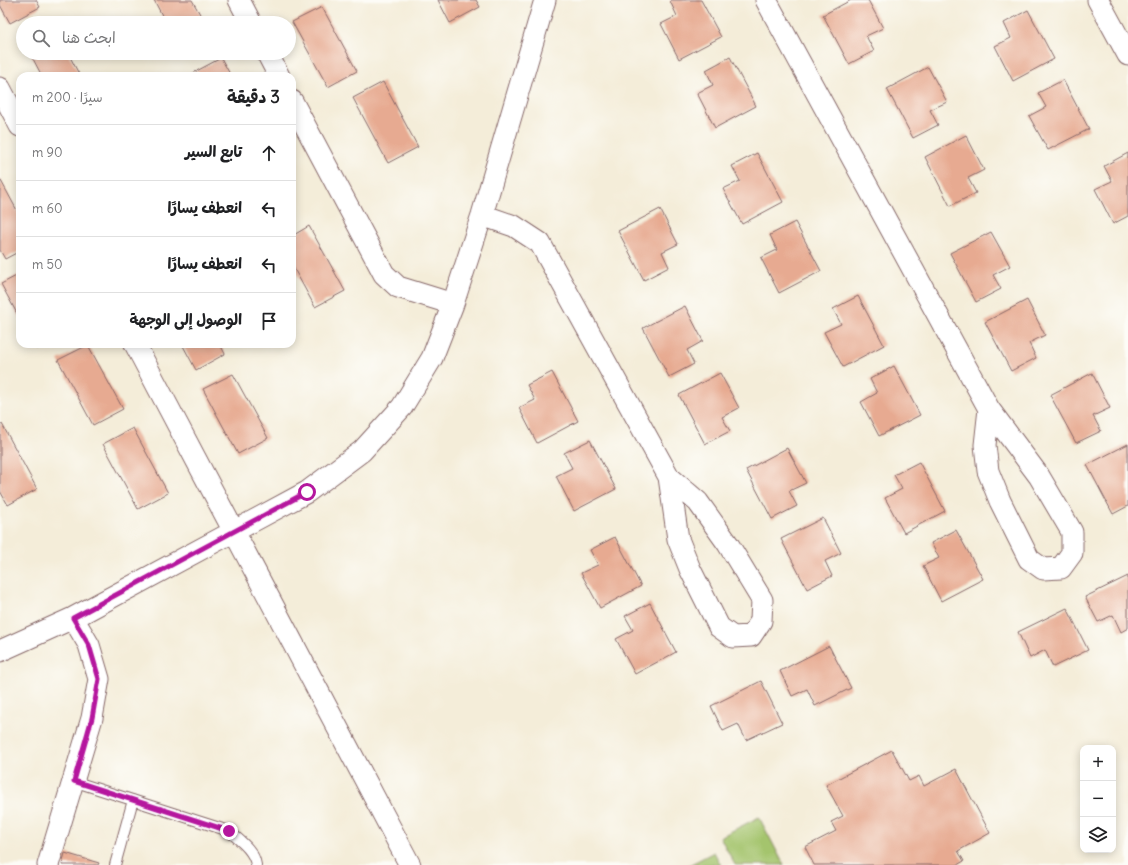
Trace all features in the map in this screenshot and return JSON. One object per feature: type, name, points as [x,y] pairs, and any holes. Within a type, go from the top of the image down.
[{"type":"street","points":[[239,0],[247,16]]},
{"type":"street","points":[[0,651],[73,618],[307,492],[362,451],[402,407],[432,358],[453,304],[482,215],[545,0]]},
{"type":"street","points":[[766,0],[989,409],[1038,476],[1072,532],[1072,553],[1062,568],[1043,569],[1029,559],[1000,501],[988,471],[985,445],[989,409]]},
{"type":"street","points":[[1098,0],[1128,55]]},
{"type":"street","points":[[271,60],[277,72]]},
{"type":"street","points":[[0,88],[16,118]]},
{"type":"street","points":[[296,109],[384,274],[398,287],[453,304]]},
{"type":"street","points":[[482,215],[514,226],[540,243],[669,477],[698,502],[728,544],[762,600],[761,621],[751,636],[733,637],[719,627],[690,569],[678,539],[669,477]]},
{"type":"street","points":[[137,348],[410,865]]},
{"type":"street","points":[[48,865],[92,718],[99,679],[89,645],[73,618]]},
{"type":"lane","points":[[74,781],[229,831],[246,846],[256,865]]},
{"type":"lane","points":[[115,865],[133,800]]},
{"type":"green space","points":[[759,817],[784,865],[735,865],[720,837]]},
{"type":"green space","points":[[714,852],[721,865],[689,865]]},
{"type":"building","points":[[0,0],[36,0],[40,7],[23,16],[16,16],[16,20],[10,23],[0,5]]},
{"type":"building","points":[[154,0],[192,0],[201,16],[162,16]]},
{"type":"building","points":[[438,0],[476,0],[480,7],[450,23]]},
{"type":"building","points":[[701,0],[721,37],[679,59],[661,24],[677,16],[670,1]]},
{"type":"building","points":[[851,0],[868,0],[883,28],[866,36],[874,51],[849,64],[823,15]]},
{"type":"building","points":[[322,7],[357,71],[328,87],[296,29],[296,20]]},
{"type":"building","points":[[1028,10],[1054,59],[1013,81],[995,46],[1011,38],[1004,23]]},
{"type":"building","points":[[730,57],[756,106],[715,128],[697,93],[713,85],[706,70]]},
{"type":"building","points":[[34,60],[72,60],[78,72],[40,72]]},
{"type":"building","points":[[217,60],[222,60],[229,72],[195,72]]},
{"type":"building","points":[[928,67],[947,102],[930,110],[938,125],[913,138],[887,89]]},
{"type":"building","points":[[1063,80],[1089,129],[1048,150],[1029,116],[1046,107],[1038,93]]},
{"type":"building","points":[[383,82],[418,147],[388,163],[353,98]]},
{"type":"building","points":[[966,135],[984,170],[968,178],[976,193],[950,206],[925,157]]},
{"type":"building","points":[[757,153],[783,202],[742,224],[723,189],[740,181],[732,166]]},
{"type":"building","points":[[1128,153],[1128,216],[1113,224],[1095,189],[1112,181],[1104,166]]},
{"type":"building","points":[[0,179],[16,209],[16,253],[5,259],[0,250]]},
{"type":"building","points":[[660,209],[678,244],[662,252],[669,267],[644,280],[618,231]]},
{"type":"building","points":[[795,222],[821,271],[779,293],[761,258],[777,250],[770,235]]},
{"type":"building","points":[[309,226],[345,291],[315,307],[296,272],[296,234]]},
{"type":"building","points":[[991,232],[1010,266],[993,275],[1001,289],[976,302],[950,253]]},
{"type":"building","points":[[16,276],[16,312],[1,284]]},
{"type":"building","points":[[858,296],[884,345],[843,367],[824,332],[841,324],[833,309]]},
{"type":"building","points":[[1027,300],[1045,335],[1029,343],[1036,358],[1011,371],[985,322]]},
{"type":"building","points":[[685,306],[703,341],[687,350],[694,364],[669,377],[643,328]]},
{"type":"building","points":[[82,348],[90,348],[123,409],[93,425],[58,360]]},
{"type":"building","points":[[184,348],[222,348],[225,354],[196,370]]},
{"type":"building","points":[[894,366],[920,415],[879,436],[861,402],[877,393],[870,379]]},
{"type":"building","points":[[552,372],[578,421],[537,443],[519,408],[535,400],[527,385]]},
{"type":"building","points":[[720,373],[739,408],[722,417],[730,431],[705,444],[679,395]]},
{"type":"building","points":[[1092,373],[1110,408],[1093,416],[1101,431],[1076,443],[1050,395]]},
{"type":"building","points":[[233,374],[268,438],[238,454],[203,389]]},
{"type":"building","points":[[2,424],[37,489],[8,505],[0,491],[0,425]]},
{"type":"building","points":[[133,428],[168,493],[138,509],[103,444]]},
{"type":"building","points":[[590,440],[616,489],[574,511],[556,476],[572,468],[564,453]]},
{"type":"building","points":[[1128,444],[1128,506],[1113,514],[1087,465]]},
{"type":"building","points":[[787,448],[806,483],[789,491],[797,506],[772,519],[746,470]]},
{"type":"building","points":[[919,462],[945,511],[904,533],[885,498],[902,489],[894,475]]},
{"type":"building","points":[[823,518],[841,553],[825,561],[832,576],[807,589],[781,539]]},
{"type":"building","points":[[956,530],[983,579],[941,601],[923,566],[939,558],[931,543]]},
{"type":"building","points":[[615,537],[641,586],[600,608],[581,573],[598,565],[590,550]]},
{"type":"building","points":[[1128,576],[1128,628],[1121,632],[1113,615],[1098,622],[1085,597]]},
{"type":"building","points":[[650,603],[676,652],[635,674],[616,639],[633,630],[625,616]]},
{"type":"building","points":[[1067,608],[1088,650],[1053,667],[1045,650],[1030,658],[1018,632]]},
{"type":"building","points":[[829,646],[851,688],[815,706],[807,689],[792,696],[780,671]]},
{"type":"building","points":[[761,681],[782,723],[746,740],[738,724],[723,731],[711,706]]},
{"type":"building","points":[[892,750],[909,781],[919,776],[924,786],[956,769],[990,833],[958,851],[964,861],[957,865],[814,865],[805,847],[836,831],[831,822],[843,816],[826,785]]},
{"type":"building","points":[[65,853],[99,863],[98,865],[62,865]]},
{"type":"route","points":[[229,831],[74,781],[92,718],[99,679],[89,645],[73,618],[307,492]]}]
